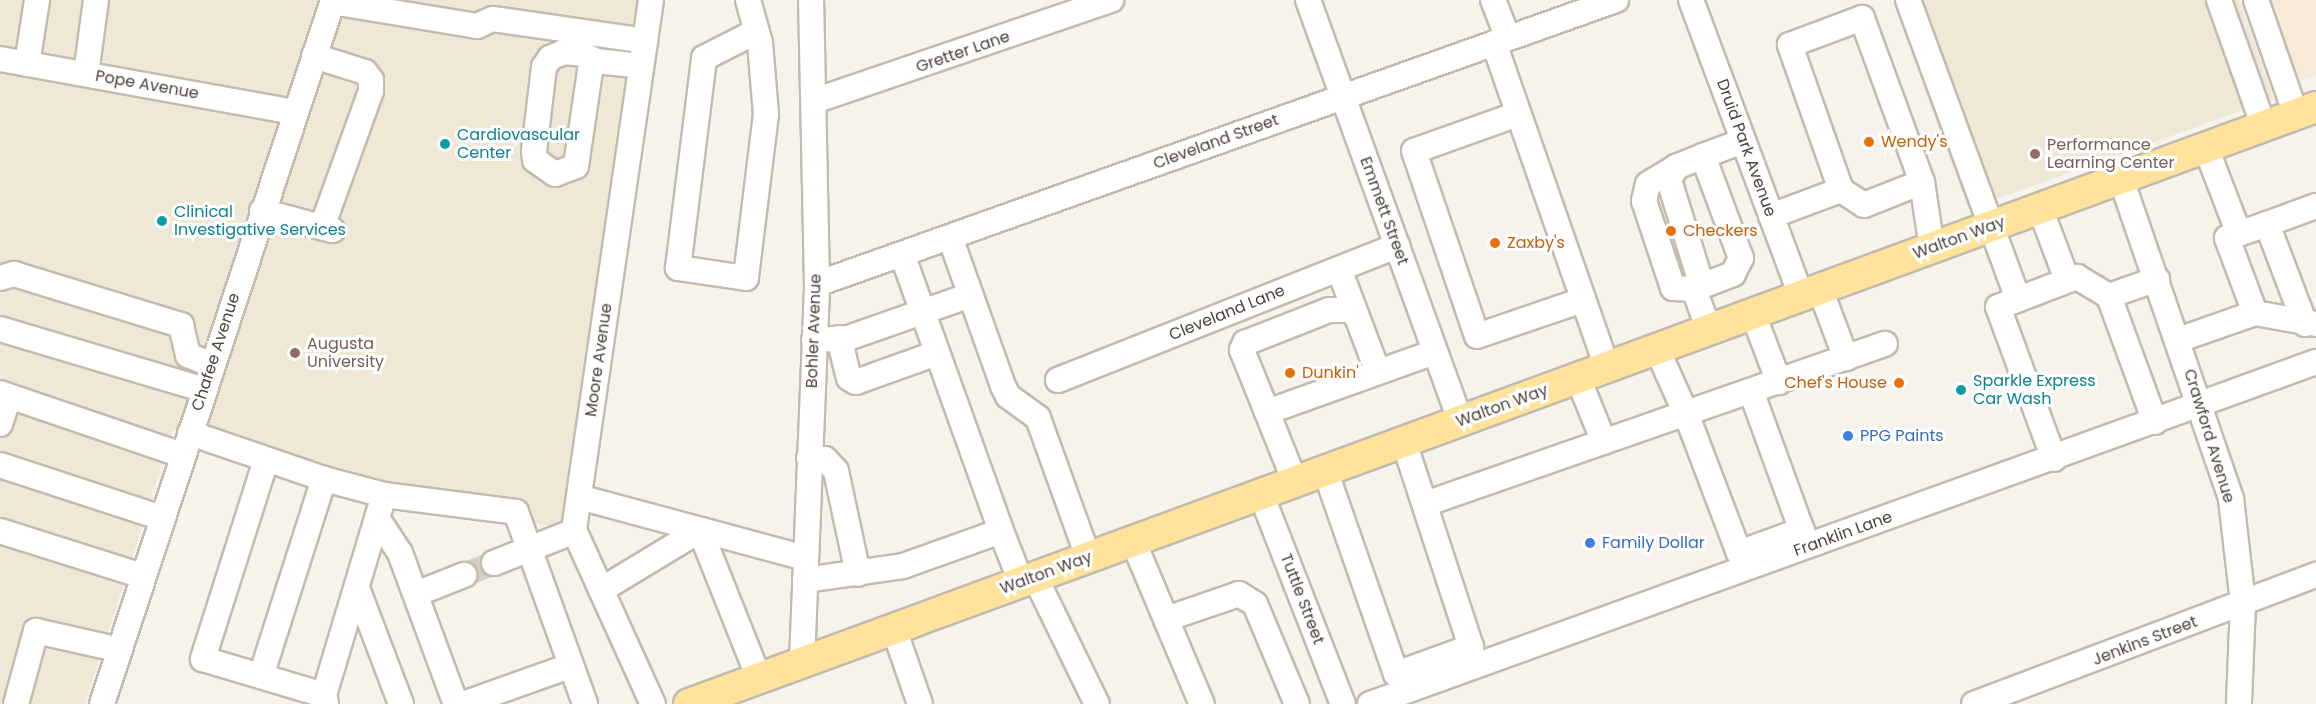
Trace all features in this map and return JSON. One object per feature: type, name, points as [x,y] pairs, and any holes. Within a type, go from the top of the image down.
[{"type":"main road","name":"Walton Way","points":[[689,704],[2306,111]]},
{"type":"street","points":[[27,64],[37,0]]},
{"type":"street","points":[[86,74],[96,0]]},
{"type":"street","name":"Moore Avenue","points":[[575,531],[651,0]]},
{"type":"street","points":[[748,0],[757,31],[766,114],[746,278],[678,268],[704,58],[757,31]]},
{"type":"street","name":"Bohler Avenue","points":[[802,662],[817,284],[811,0]]},
{"type":"street","name":"Gretter Lane","points":[[814,100],[1111,0]]},
{"type":"street","name":"Emmett Street","points":[[1308,0],[1460,421]]},
{"type":"street","points":[[1493,0],[1518,114],[1606,368]]},
{"type":"street","name":"Cleveland Street","points":[[817,284],[1616,0]]},
{"type":"street","name":"Druid Park Avenue","points":[[1691,0],[1771,216],[1846,358]]},
{"type":"street","points":[[1908,0],[2018,299]]},
{"type":"street","points":[[2218,0],[2264,127]]},
{"type":"street","points":[[2256,0],[2306,111]]},
{"type":"street","points":[[333,1],[477,26],[493,19],[645,41]]},
{"type":"street","name":"Chafee Avenue","points":[[102,704],[294,112],[333,1]]},
{"type":"street","points":[[1922,182],[1864,204],[1840,190],[1790,45],[1862,18],[1922,182],[1932,248]]},
{"type":"street","points":[[596,61],[590,71],[576,166],[555,174],[536,160],[534,151],[544,67],[550,58],[564,52],[583,54],[596,61],[641,66]]},
{"type":"street","points":[[262,211],[327,228],[371,91],[371,80],[365,72],[314,56]]},
{"type":"street","name":"Pope Avenue","points":[[0,59],[294,112]]},
{"type":"street","points":[[1518,114],[1414,151],[1477,336],[1583,300]]},
{"type":"street","points":[[1703,156],[1741,258],[1733,274],[1698,288],[1674,288],[1644,201],[1648,184],[1676,167],[1703,156],[1743,141]]},
{"type":"street","points":[[2206,148],[2239,234]]},
{"type":"street","name":"Crawford Avenue","points":[[2121,179],[2231,498],[2243,603],[2239,704]]},
{"type":"street","points":[[1771,216],[1840,190]]},
{"type":"street","points":[[2255,313],[2227,238],[2316,206]]},
{"type":"street","points":[[2040,208],[2067,280]]},
{"type":"street","points":[[2268,224],[2311,324]]},
{"type":"street","points":[[950,237],[1008,396],[1038,418],[1088,558]]},
{"type":"street","name":"Cleveland Lane","points":[[1058,380],[1397,246]]},
{"type":"street","points":[[902,254],[1001,531],[1097,704]]},
{"type":"street","points":[[1338,269],[1378,372]]},
{"type":"street","points":[[0,278],[14,274],[181,325],[188,355],[174,381]]},
{"type":"street","points":[[2054,459],[1998,307],[2067,280],[2078,277],[2109,296],[2155,422]]},
{"type":"street","points":[[2109,296],[2157,279]]},
{"type":"street","points":[[1698,288],[1709,330]]},
{"type":"street","points":[[814,339],[839,338],[971,295]]},
{"type":"street","points":[[1295,482],[1242,350],[1245,343],[1329,310],[1349,310],[1356,315]]},
{"type":"street","points":[[2178,340],[2255,313],[2311,324]]},
{"type":"street","points":[[1753,314],[1779,382]]},
{"type":"street","points":[[0,328],[204,390]]},
{"type":"street","points":[[839,338],[849,378],[856,382],[937,353]]},
{"type":"street","points":[[1425,504],[1604,442],[1688,416],[1751,391],[1885,344]]},
{"type":"street","points":[[1657,349],[1688,416],[1739,553],[1805,538],[1751,391]]},
{"type":"street","points":[[1267,412],[1435,351]]},
{"type":"street","points":[[188,355],[212,365]]},
{"type":"street","name":"Franklin Lane","points":[[1370,704],[1805,538],[2054,459],[2316,362]]},
{"type":"street","points":[[1578,378],[1604,442]]},
{"type":"street","points":[[0,424],[4,394],[182,455]]},
{"type":"street","points":[[190,433],[324,479],[384,495],[516,512],[585,704]]},
{"type":"street","points":[[1325,470],[1396,674],[1471,647],[1404,442]]},
{"type":"street","points":[[809,458],[825,459],[836,471],[858,574]]},
{"type":"street","points":[[266,460],[203,659],[261,676],[325,699],[384,495]]},
{"type":"street","points":[[0,465],[162,518]]},
{"type":"street","points":[[261,676],[324,479]]},
{"type":"street","name":"Tuttle Street","points":[[1261,494],[1343,704]]},
{"type":"street","points":[[579,497],[700,530],[805,569],[858,574],[903,566],[1001,531]]},
{"type":"street","points":[[377,518],[400,553],[456,704]]},
{"type":"street","points":[[602,590],[700,530]]},
{"type":"street","points":[[700,530],[759,678]]},
{"type":"street","points":[[0,531],[143,576]]},
{"type":"street","points":[[494,563],[575,531],[653,704]]},
{"type":"street","points":[[1133,541],[1202,704]]},
{"type":"street","points":[[416,594],[464,575]]},
{"type":"street","name":"Jenkins Street","points":[[1974,704],[2034,693],[2243,603],[2316,575]]},
{"type":"street","points":[[357,588],[401,704]]},
{"type":"street","points":[[1166,619],[1239,594],[1255,604],[1297,704]]},
{"type":"street","points":[[894,629],[920,704]]},
{"type":"street","points":[[16,704],[36,631],[120,650]]},
{"type":"street","points":[[463,704],[570,666]]},
{"type":"shaded area","name":"Augusta University","points":[[0,0],[643,0],[568,531],[173,430],[85,704],[0,704]]},
{"type":"shaded area","name":"Performance Learning Center","points":[[1893,0],[2239,0],[2274,99],[1968,209]]},
{"type":"shaded area","points":[[2246,0],[2316,0],[2316,75],[2279,88]]},
{"type":"tunnel","points":[[464,575],[494,563]]},
{"type":"place","name":"Wendy's","points":[[1869,142]]},
{"type":"place","name":"Cardiovascular Center","points":[[445,144]]},
{"type":"place","name":"Performance Learning Center","points":[[2035,154]]},
{"type":"place","name":"Clinical Investigative Services","points":[[162,221]]},
{"type":"place","name":"Checkers","points":[[1671,231]]},
{"type":"place","name":"Zaxby's","points":[[1495,243]]},
{"type":"place","name":"Augusta University","points":[[295,353]]},
{"type":"place","name":"Dunkin'","points":[[1290,373]]},
{"type":"place","name":"Chef's House","points":[[1899,383]]},
{"type":"place","name":"Sparkle Express Car Wash","points":[[1961,390]]},
{"type":"place","name":"PPG Paints","points":[[1848,436]]},
{"type":"place","name":"Family Dollar","points":[[1590,543]]}]
